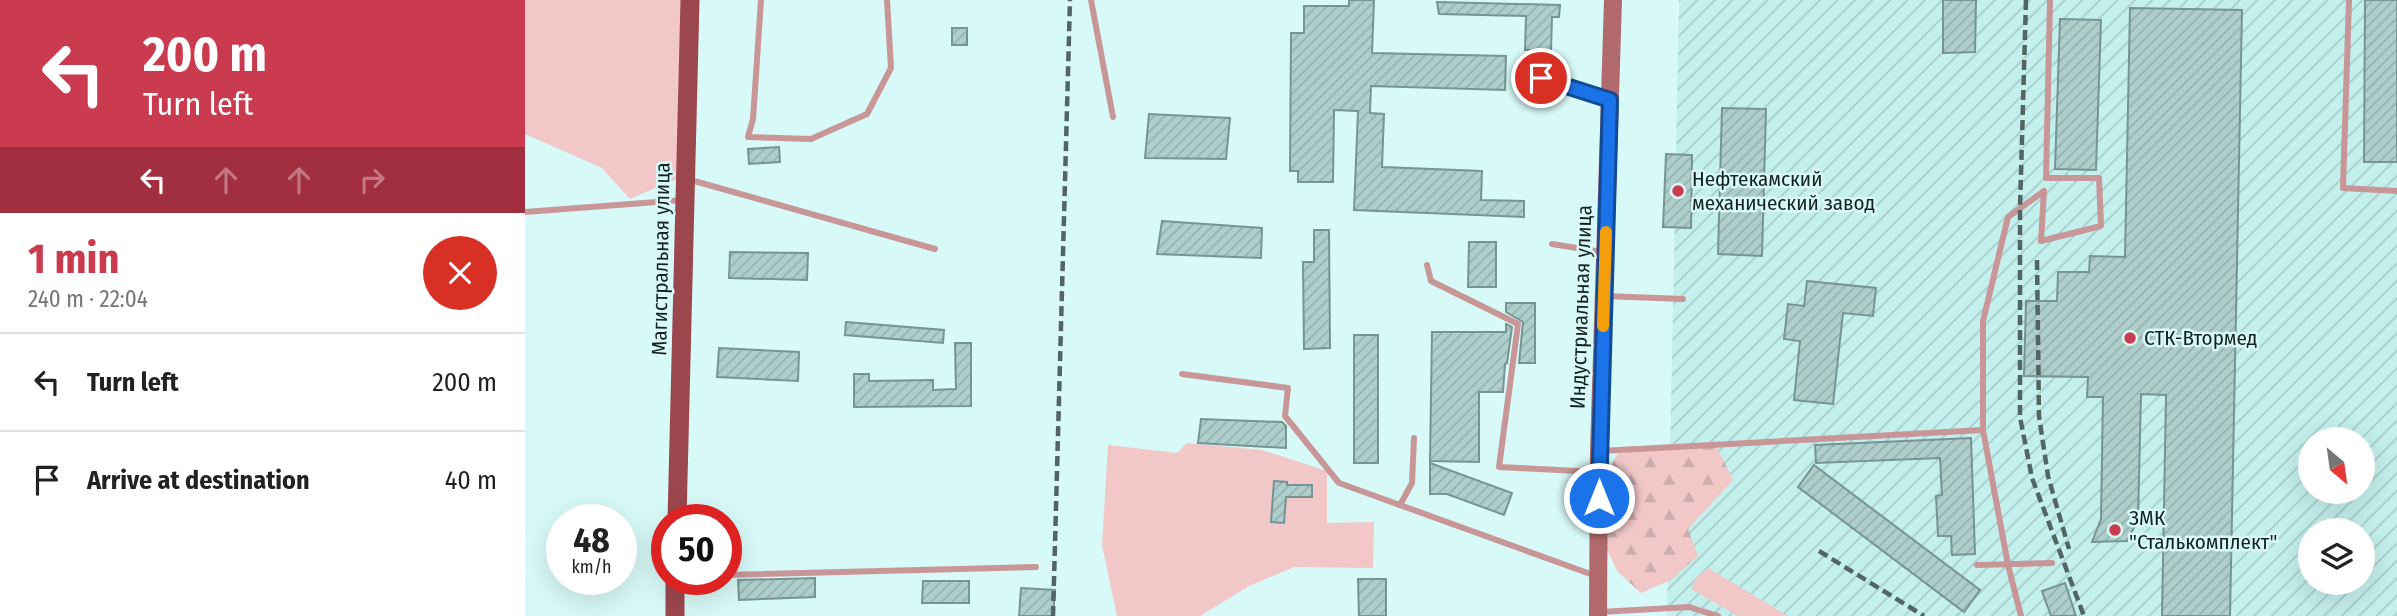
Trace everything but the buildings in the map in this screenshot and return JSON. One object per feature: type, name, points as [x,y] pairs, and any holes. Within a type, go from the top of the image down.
[{"type":"main road","name":"Магистральная улица","points":[[677,504],[690,0]]},
{"type":"main road","name":"Индустриальная улица","points":[[1598,614],[1599,451],[1613,0]]},
{"type":"main road","points":[[675,595],[675,616]]},
{"type":"lane","points":[[761,0],[753,119],[748,137],[811,139],[867,114],[891,68],[887,0]]},
{"type":"lane","points":[[1091,0],[1113,117]]},
{"type":"lane","points":[[2021,616],[2008,565],[1983,430],[1983,321],[2008,216],[2044,191],[2041,242],[2101,226],[2099,178],[2046,178],[2050,0]]},
{"type":"lane","points":[[2349,0],[2343,188],[2397,191]]},
{"type":"lane","points":[[1541,78],[1610,100]]},
{"type":"lane","points":[[685,179],[935,249]]},
{"type":"lane","points":[[525,212],[685,200]]},
{"type":"lane","points":[[1552,244],[1605,253]]},
{"type":"lane","points":[[1427,265],[1431,281],[1518,324],[1499,467],[1599,472]]},
{"type":"lane","points":[[1604,296],[1683,299]]},
{"type":"lane","points":[[1182,374],[1288,388],[1285,416],[1339,483],[1598,577]]},
{"type":"lane","points":[[1599,451],[1983,430]]},
{"type":"lane","points":[[1400,505],[1412,482],[1414,438]]},
{"type":"lane","points":[[1977,565],[2052,563]]},
{"type":"lane","points":[[742,575],[1036,567]]},
{"type":"lane","points":[[1598,614],[1689,607],[1718,616]]},
{"type":"shaded area","points":[[1679,0],[2397,0],[2397,616],[1667,616]]},
{"type":"green space","points":[[525,0],[683,0],[679,178],[630,199],[602,168],[525,134]]},
{"type":"green space","points":[[1187,443],[1262,450],[1327,471],[1327,523],[1374,522],[1373,568],[1294,567],[1249,586],[1200,616],[1117,616],[1102,545],[1108,445],[1177,453]]},
{"type":"green space","points":[[1715,443],[1733,480],[1688,529],[1698,556],[1671,580],[1641,593],[1618,572],[1607,550],[1609,470],[1621,447]]},
{"type":"green space","points":[[1708,568],[1788,616],[1738,616],[1691,589],[1696,578]]},
{"type":"railway","points":[[1053,616],[1070,0]]},
{"type":"railway","points":[[2026,0],[2020,209],[2020,417],[2032,478],[2084,616]]},
{"type":"railway","points":[[2037,260],[2039,416],[2048,476],[2069,549]]},
{"type":"railway","points":[[1819,551],[1924,616]]},
{"type":"slow traffic","points":[[1603,326],[1606,232]]},
{"type":"place","name":"Нефтекамский механический завод","points":[[1678,191]]},
{"type":"place","name":"СТК-Втормед","points":[[2130,338]]},
{"type":"place","name":"ЗМК \"Сталькомплект\"","points":[[2115,530]]},
{"type":"route","points":[[1541,78],[1610,100],[1599,498]]}]
